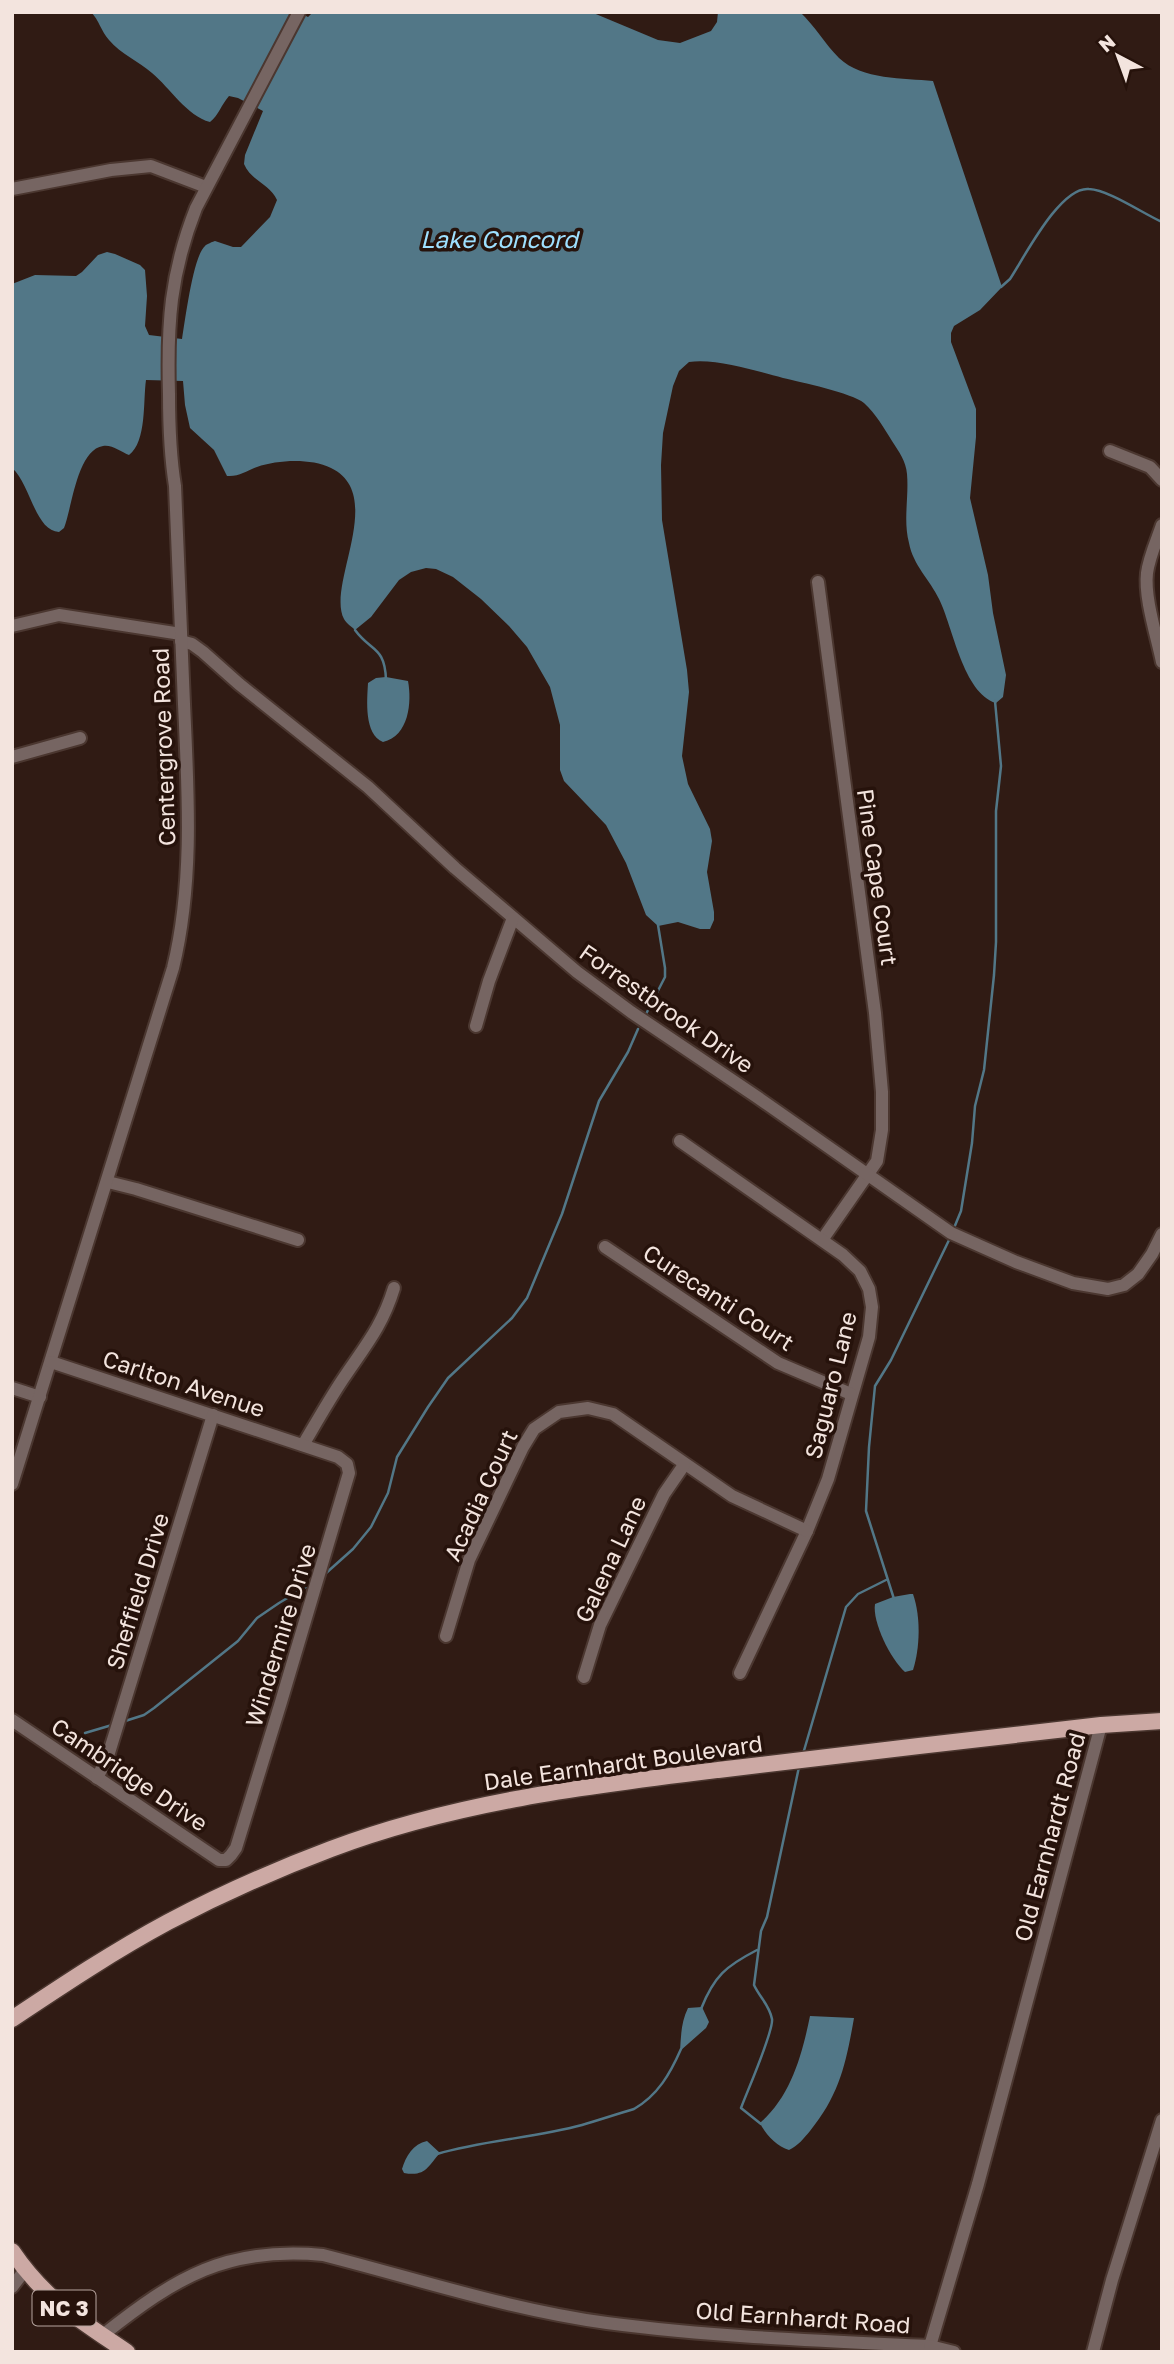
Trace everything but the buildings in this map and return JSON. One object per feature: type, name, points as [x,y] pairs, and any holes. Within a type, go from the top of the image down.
[{"type":"main road","name":"Dale Earnhardt Boulevard","points":[[12,2019],[95,1964],[168,1922],[245,1884],[332,1848],[414,1822],[494,1802],[589,1786],[1101,1725],[1162,1721]]},
{"type":"main road","name":"NC 3","points":[[12,2251],[25,2270],[57,2303],[127,2352]]},
{"type":"street","name":"Centergrove Road","points":[[12,1484],[108,1182],[182,933],[187,853],[186,752],[175,486],[170,456],[170,299],[186,234],[206,187],[299,12]]},
{"type":"street","points":[[12,189],[111,170],[151,166],[206,187]]},
{"type":"street","points":[[1110,451],[1150,467],[1162,480]]},
{"type":"street","points":[[1162,525],[1146,580],[1162,662]]},
{"type":"street","name":"Pine Cape Court","points":[[818,582],[880,1055],[882,1105],[881,1148],[877,1161],[822,1240]]},
{"type":"street","points":[[12,626],[60,615],[181,638]]},
{"type":"street","name":"Forrestbrook Drive","points":[[181,638],[203,652],[368,787],[577,972],[921,1214],[973,1244],[1073,1283],[1098,1288],[1116,1288],[1131,1281],[1152,1254],[1162,1234]]},
{"type":"street","points":[[12,757],[80,738]]},
{"type":"street","points":[[476,1026],[489,981],[513,918]]},
{"type":"street","name":"Saguaro Lane","points":[[680,1141],[843,1255],[860,1271],[869,1289],[872,1307],[869,1336],[828,1479],[807,1531],[740,1673]]},
{"type":"street","points":[[108,1182],[298,1240]]},
{"type":"street","name":"Curecanti Court","points":[[605,1247],[778,1363],[851,1394]]},
{"type":"street","points":[[303,1445],[345,1376],[371,1340],[394,1288]]},
{"type":"street","name":"Carlton Avenue","points":[[51,1362],[303,1445]]},
{"type":"street","points":[[12,1388],[40,1397]]},
{"type":"street","name":"Acadia Court","points":[[446,1636],[469,1560],[523,1447],[534,1429],[559,1412],[589,1408],[613,1414],[732,1496],[807,1531]]},
{"type":"street","name":"Sheffield Drive","points":[[97,1778],[108,1756],[213,1415]]},
{"type":"street","name":"Windermire Drive","points":[[226,1860],[236,1848],[348,1481],[347,1464],[338,1457],[303,1445]]},
{"type":"street","name":"Galena Lane","points":[[584,1676],[600,1625],[664,1494],[684,1465]]},
{"type":"street","name":"Cambridge Drive","points":[[12,1720],[219,1860],[226,1860]]},
{"type":"street","name":"Old Earnhardt Road","points":[[103,2335],[182,2279],[212,2265],[254,2255],[284,2252],[323,2255],[524,2308],[606,2322],[756,2337],[930,2346],[978,2185],[1101,1725]]},
{"type":"street","points":[[1093,2352],[1112,2280],[1162,2120]]},
{"type":"street","points":[[12,2287],[25,2270]]},
{"type":"street","points":[[930,2346],[954,2352]]},
{"type":"water","name":"Lake Concord","points":[[91,12],[298,12],[308,17],[313,12],[591,12],[658,40],[680,43],[711,31],[717,22],[718,12],[800,12],[834,53],[848,65],[884,77],[933,81],[1002,287],[980,310],[954,326],[951,342],[976,409],[970,498],[988,575],[1006,675],[1003,697],[996,703],[985,697],[975,686],[960,658],[939,599],[911,551],[906,526],[905,465],[883,426],[868,407],[849,395],[813,385],[723,363],[689,362],[679,371],[673,386],[663,433],[662,520],[689,692],[682,756],[688,784],[710,829],[712,841],[707,872],[714,920],[710,929],[700,929],[678,922],[658,926],[646,915],[626,863],[606,825],[564,781],[560,770],[560,725],[550,687],[527,647],[509,626],[453,577],[436,569],[426,568],[411,572],[399,580],[371,617],[355,630],[345,620],[341,604],[342,585],[352,541],[354,498],[347,481],[331,468],[304,461],[284,462],[227,476],[214,450],[190,428],[183,381],[146,380],[143,420],[135,449],[129,455],[109,446],[94,450],[81,468],[64,528],[59,532],[51,530],[38,515],[24,484],[12,468],[12,284],[35,275],[76,276],[98,255],[107,252],[115,254],[145,270],[145,326],[149,335],[182,339],[193,275],[205,245],[215,241],[241,247],[270,217],[277,200],[270,190],[251,175],[244,164],[263,111],[229,96],[210,122],[202,119],[186,108],[152,73],[114,45]]},
{"type":"water","points":[[376,678],[408,681],[409,708],[398,733],[383,742],[372,732],[370,725],[367,707],[368,683]]},
{"type":"water","points":[[913,1594],[917,1612],[918,1642],[913,1670],[905,1672],[884,1640],[876,1621],[875,1604],[893,1597]]},
{"type":"water","points":[[702,2007],[709,2022],[706,2028],[680,2051],[688,2008]]},
{"type":"water","points":[[810,2016],[854,2018],[835,2091],[810,2131],[789,2150],[772,2140],[760,2123],[780,2100],[794,2074]]},
{"type":"water","points":[[427,2141],[440,2153],[422,2172],[404,2173],[402,2169],[411,2151]]},
{"type":"waterway","points":[[1001,287],[1010,279],[1055,211],[1078,191],[1089,189],[1106,193],[1162,222]]},
{"type":"waterway","points":[[355,630],[380,655],[386,680]]},
{"type":"waterway","points":[[954,1228],[961,1211],[975,1106],[984,1070],[994,975],[996,811],[1001,766],[995,701]]},
{"type":"waterway","points":[[645,1016],[665,977],[658,925]]},
{"type":"waterway","points":[[325,1574],[353,1549],[371,1527],[388,1493],[397,1457],[448,1378],[512,1318],[527,1298],[562,1214],[599,1101],[628,1052],[638,1029]]},
{"type":"waterway","points":[[894,1599],[866,1511],[875,1386],[891,1360],[950,1238]]},
{"type":"waterway","points":[[803,1754],[846,1607],[858,1594],[886,1580]]},
{"type":"waterway","points":[[122,1722],[144,1715],[154,1708],[238,1641],[257,1618],[311,1584]]},
{"type":"waterway","points":[[85,1733],[112,1725]]},
{"type":"waterway","points":[[761,2124],[741,2108],[764,2049],[772,2019],[754,1985],[761,1931],[767,1917],[799,1767]]},
{"type":"waterway","points":[[701,2009],[722,1973],[757,1950]]},
{"type":"waterway","points":[[437,2154],[582,2125],[634,2109],[662,2083],[681,2049]]}]
